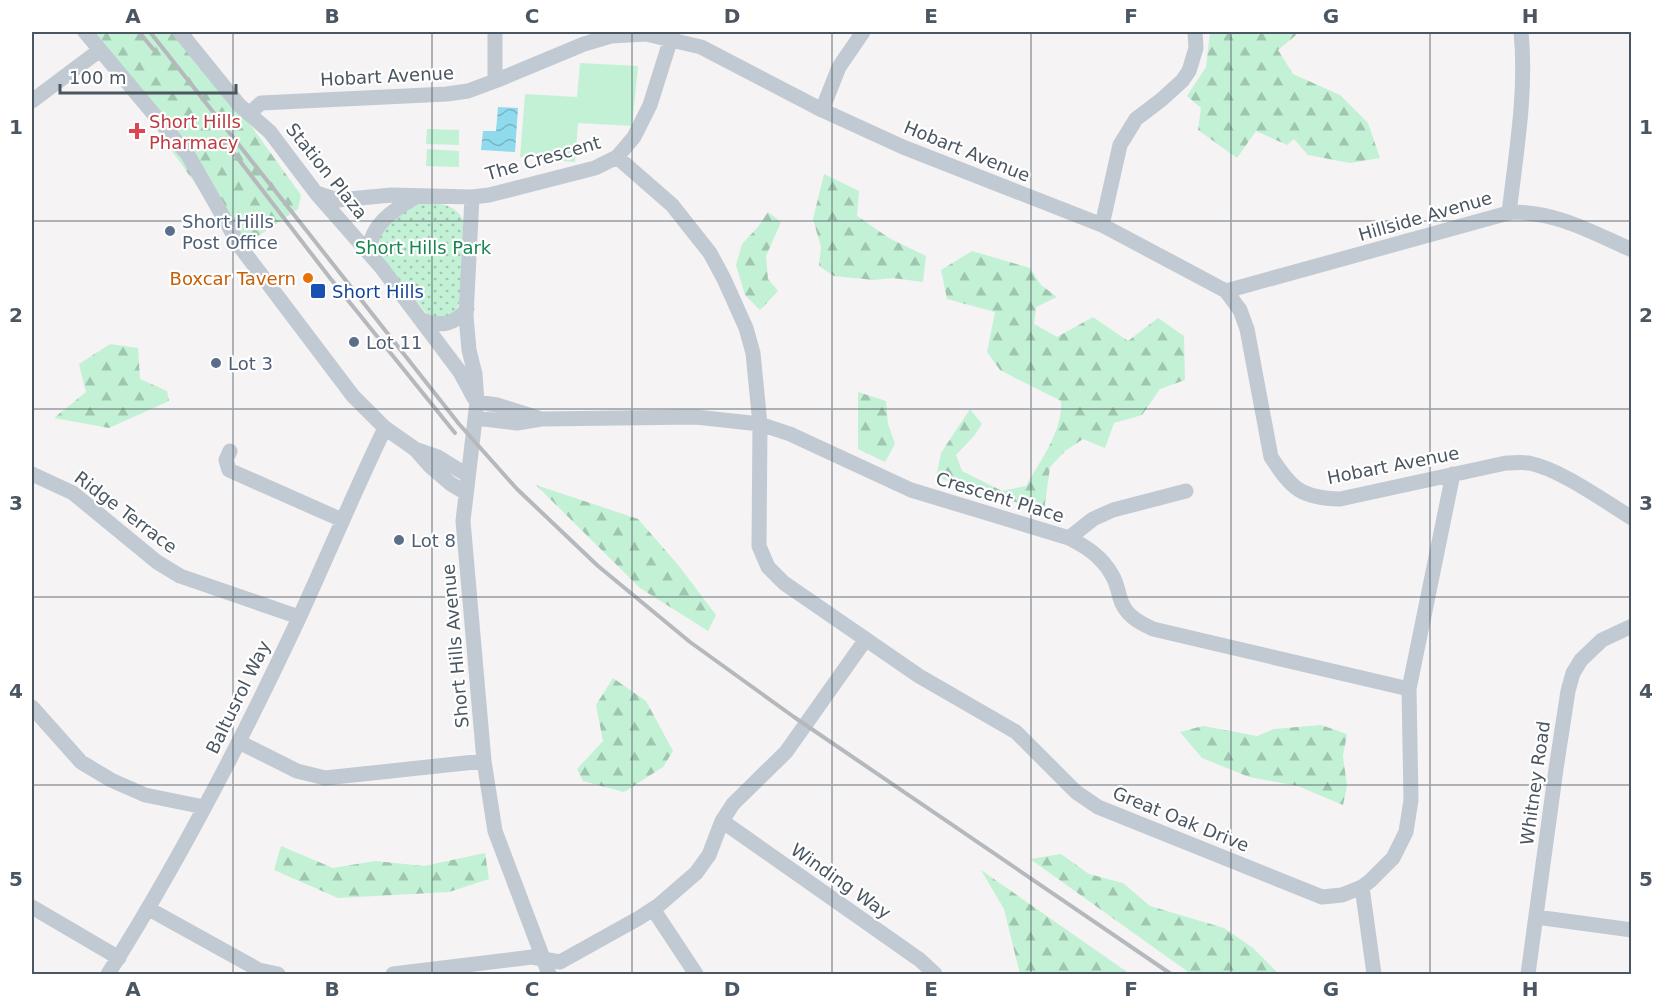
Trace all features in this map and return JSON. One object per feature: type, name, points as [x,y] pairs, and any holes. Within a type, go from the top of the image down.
[{"type":"street","points":[[86,32],[188,155],[241,248],[353,396],[385,428],[415,449],[430,466],[451,484],[466,493]]},
{"type":"street","points":[[180,32],[239,105],[250,113]]},
{"type":"street","points":[[495,32],[495,81]]},
{"type":"street","points":[[822,110],[839,67],[863,32]]},
{"type":"street","points":[[1102,225],[1120,145],[1136,119],[1182,81],[1189,71],[1196,48],[1195,32]]},
{"type":"street","points":[[1509,213],[1518,136],[1523,54],[1521,32]]},
{"type":"street","points":[[617,157],[634,137],[650,105],[672,35]]},
{"type":"street","name":"Hobart Avenue","points":[[250,113],[261,103],[468,91],[584,44],[611,36],[672,35],[701,46],[822,110],[903,147],[1102,225],[1226,291],[1240,310],[1247,329],[1271,457],[1282,475],[1301,492],[1319,498],[1340,499],[1506,463],[1529,463],[1568,480],[1632,518]]},
{"type":"street","points":[[32,101],[100,50]]},
{"type":"street","name":"Station Plaza","points":[[250,113],[270,132],[316,193],[369,252],[460,372],[477,402]]},
{"type":"street","name":"The Crescent","points":[[316,193],[338,200],[392,195],[472,197],[489,195],[595,168],[617,157],[672,205],[711,253],[746,328],[753,353],[760,424]]},
{"type":"street","points":[[369,252],[369,241],[379,224],[417,196]]},
{"type":"street","name":"Short Hills Avenue","points":[[472,197],[467,309],[469,350],[476,375],[477,402],[467,475],[464,521],[484,761],[495,831],[549,975]]},
{"type":"street","name":"Hillside Avenue","points":[[1226,291],[1509,213],[1534,212],[1561,218],[1632,250]]},
{"type":"street","points":[[422,320],[435,325],[448,324],[467,309]]},
{"type":"street","name":"Crescent Place","points":[[477,402],[497,405],[541,419]]},
{"type":"street","name":"Crescent Place","points":[[476,418],[517,423],[541,419],[696,417],[760,424],[790,435],[911,490],[1069,538],[1087,547],[1101,559],[1113,576],[1122,606],[1134,619],[1153,629],[1409,689]]},
{"type":"street","name":"Great Oak Drive","points":[[760,424],[759,546],[768,567],[784,583],[919,676],[1016,732],[1076,792],[1098,807],[1322,897],[1342,895],[1362,887],[1379,874],[1393,858],[1402,841],[1409,819],[1411,800],[1409,689],[1453,474]]},
{"type":"street","name":"Baltusrol Way","points":[[108,975],[149,909],[239,742],[385,428]]},
{"type":"street","points":[[415,449],[438,458],[467,475]]},
{"type":"street","points":[[230,451],[226,460],[229,470],[342,520]]},
{"type":"street","name":"Ridge Terrace","points":[[32,474],[73,493],[157,562],[180,576],[299,617]]},
{"type":"street","points":[[1069,538],[1093,519],[1113,510],[1186,491]]},
{"type":"street","name":"Whitney Road","points":[[1528,975],[1560,747],[1573,673],[1581,660],[1602,640],[1632,626]]},
{"type":"street","points":[[393,975],[532,957],[560,962],[653,909],[696,873],[709,855],[722,821],[733,804],[786,752],[866,639]]},
{"type":"street","points":[[32,707],[81,762],[111,780],[146,795],[204,807]]},
{"type":"street","points":[[239,742],[297,771],[325,778],[484,761]]},
{"type":"street","name":"Winding Way","points":[[722,821],[920,960],[935,975]]},
{"type":"street","points":[[1362,887],[1374,975]]},
{"type":"street","points":[[32,907],[119,958]]},
{"type":"street","points":[[149,909],[259,970],[278,975]]},
{"type":"street","points":[[653,909],[696,975]]},
{"type":"street","points":[[1536,917],[1632,930]]},
{"type":"green space","points":[[82,32],[183,32],[301,195],[298,209],[241,248],[128,89]]},
{"type":"green space","points":[[1210,32],[1294,32],[1296,35],[1278,50],[1293,74],[1340,95],[1368,123],[1380,158],[1350,163],[1308,155],[1294,139],[1287,145],[1256,131],[1237,158],[1198,130],[1201,108],[1187,96],[1206,67]]},
{"type":"green space","points":[[580,63],[638,66],[632,126],[578,123],[575,162],[520,157],[525,94],[577,97]]},
{"type":"green space","points":[[427,129],[459,130],[459,145],[426,144]]},
{"type":"green space","points":[[427,149],[459,151],[459,167],[426,166]]},
{"type":"green space","points":[[824,174],[859,191],[857,216],[889,238],[926,256],[923,282],[893,278],[874,280],[834,276],[819,266],[821,247],[813,219]]},
{"type":"green space","name":"Short Hills Park","points":[[420,203],[451,207],[463,220],[462,291],[457,308],[444,317],[428,315],[379,256],[380,231]]},
{"type":"green space","points":[[768,212],[781,222],[766,256],[768,279],[778,291],[760,310],[745,295],[736,265],[742,244]]},
{"type":"green space","points":[[972,251],[1030,268],[1041,285],[1057,297],[1036,307],[1034,324],[1057,337],[1093,317],[1128,341],[1158,318],[1184,336],[1185,380],[1160,389],[1142,415],[1114,423],[1105,448],[1083,439],[1065,451],[1050,467],[1044,511],[936,477],[941,453],[970,409],[982,424],[956,455],[962,471],[1002,491],[1026,486],[1050,445],[1061,412],[1061,401],[1000,370],[987,352],[995,312],[947,299],[941,270]]},
{"type":"green space","points":[[110,344],[138,348],[140,379],[167,391],[169,401],[109,428],[54,418],[86,392],[79,364]]},
{"type":"green space","points":[[858,392],[886,401],[888,424],[895,444],[885,462],[858,449]]},
{"type":"green space","points":[[536,485],[638,519],[679,566],[716,615],[708,631],[640,588]]},
{"type":"green space","points":[[613,678],[646,701],[673,751],[663,767],[624,792],[583,781],[577,769],[603,741],[596,705]]},
{"type":"green space","points":[[1321,725],[1347,734],[1343,756],[1347,786],[1343,805],[1298,786],[1249,777],[1202,758],[1180,732],[1203,726],[1257,736],[1274,729]]},
{"type":"green space","points":[[281,846],[333,868],[375,861],[424,866],[485,853],[489,879],[449,892],[338,898],[274,870]]},
{"type":"green space","points":[[1061,854],[1089,874],[1123,883],[1150,906],[1224,928],[1253,948],[1279,974],[1191,974],[1030,859]]},
{"type":"green space","points":[[981,870],[1130,974],[1020,974],[1004,909]]},
{"type":"water","points":[[498,107],[518,108],[515,152],[481,150],[483,131],[496,131]]},
{"type":"railway","points":[[139,32],[153,49]]},
{"type":"railway","points":[[150,32],[459,424],[517,489],[598,566],[690,642],[794,717],[1171,974]]},
{"type":"railway","points":[[223,139],[330,278],[455,433]]},
{"type":"place","name":"Short Hills Pharmacy","points":[[137,131]]},
{"type":"place","name":"Short Hills Post Office","points":[[170,231]]},
{"type":"place","name":"Boxcar Tavern","points":[[308,278]]},
{"type":"place","name":"Short Hills","points":[[318,291]]},
{"type":"place","name":"Lot 11","points":[[354,342]]},
{"type":"place","name":"Lot 3","points":[[216,363]]},
{"type":"place","name":"Lot 8","points":[[399,540]]}]
